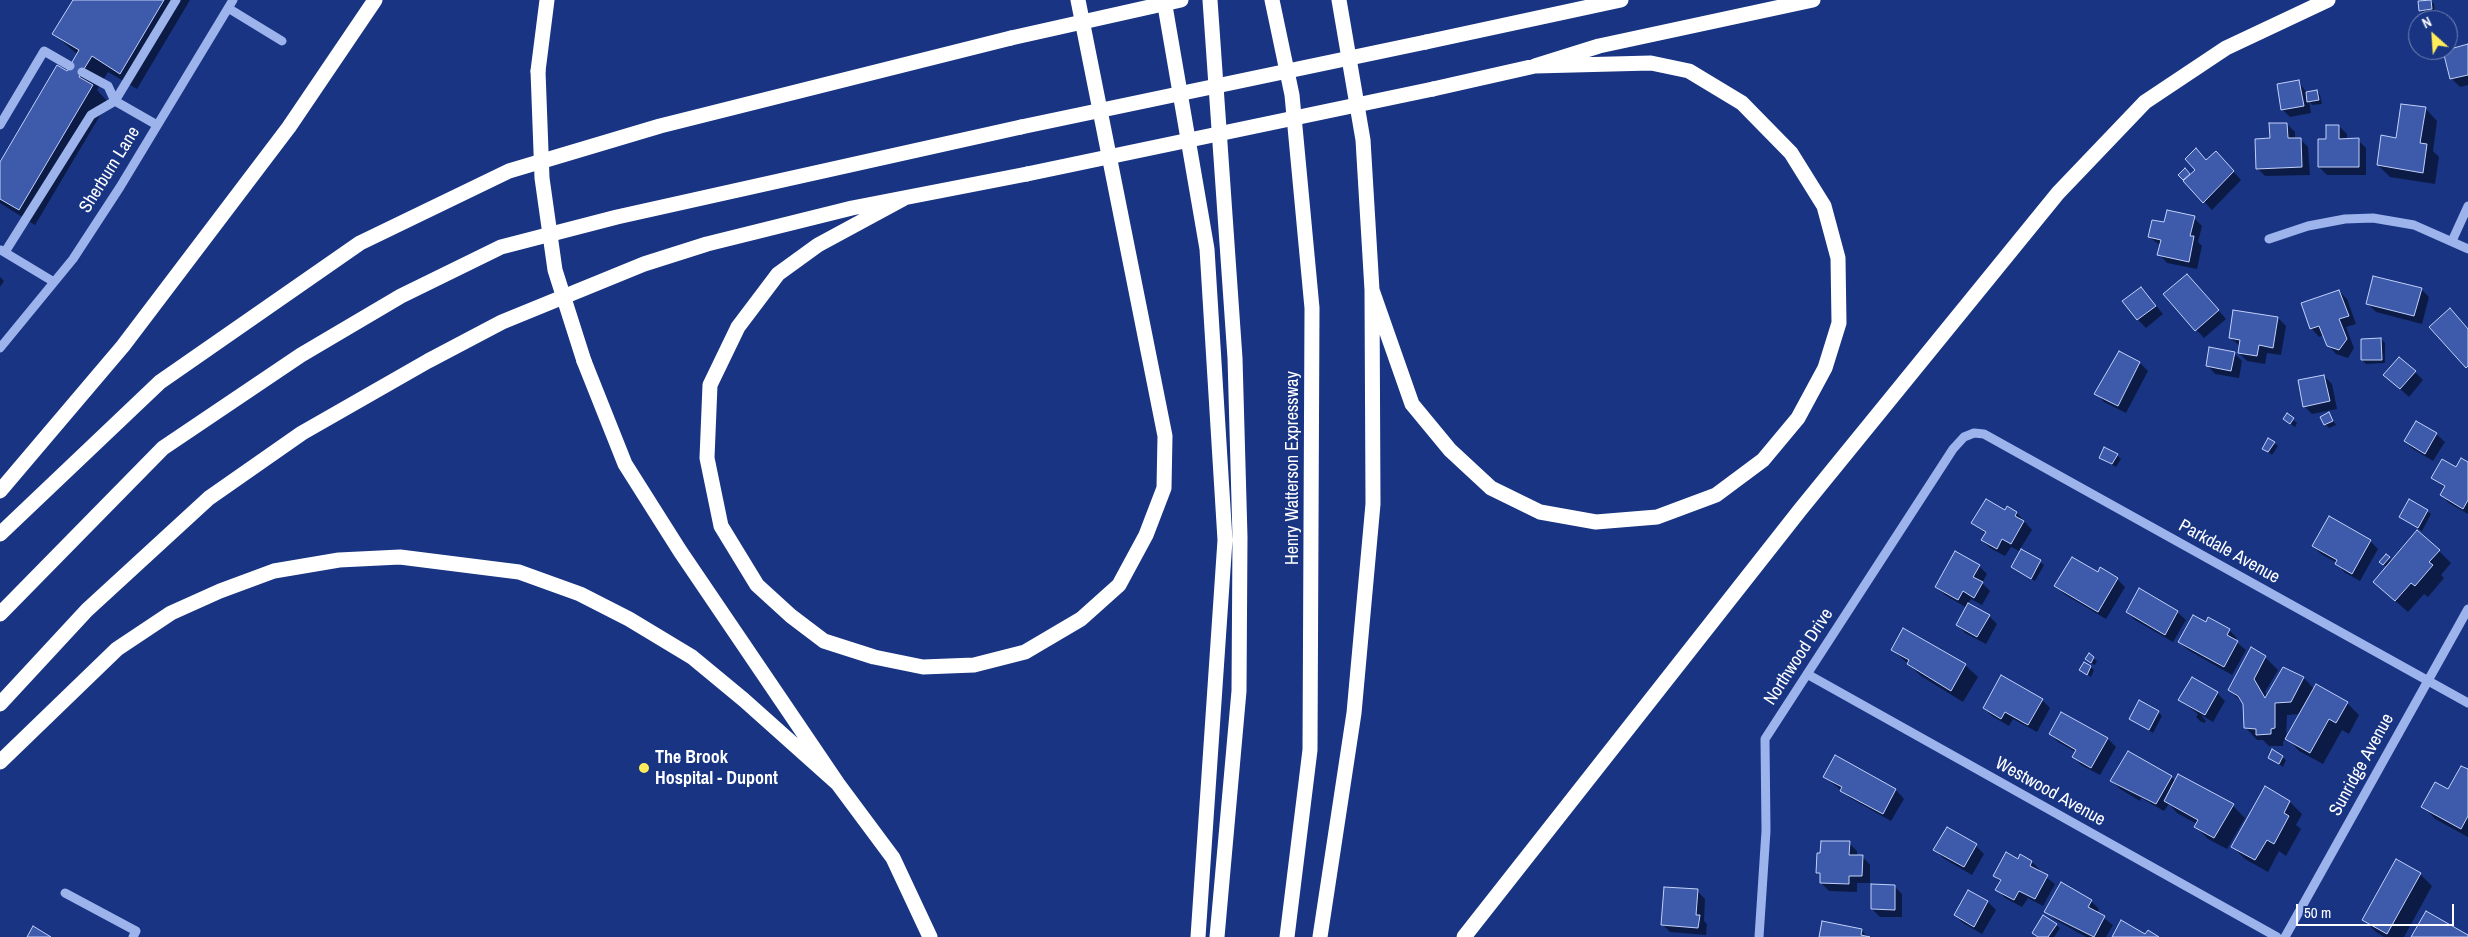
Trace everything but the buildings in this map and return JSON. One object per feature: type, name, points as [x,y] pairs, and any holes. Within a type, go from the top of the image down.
[{"type":"highway","points":[[0,491],[123,346],[289,127],[375,0]]},
{"type":"highway","points":[[547,0],[538,71],[542,178],[555,270],[584,361],[625,464],[680,551],[838,784],[893,858],[930,937]]},
{"type":"highway","points":[[903,199],[818,245],[778,274],[738,327],[710,385],[707,458],[721,526],[757,585],[790,616],[824,641],[874,656],[923,667],[974,665],[1025,652],[1081,619],[1119,585],[1146,535],[1164,488],[1165,436],[1078,0]]},
{"type":"highway","points":[[1164,0],[1207,249],[1225,540],[1198,937]]},
{"type":"highway","points":[[0,534],[160,382],[360,243],[508,170],[660,126],[1011,38],[1181,0]]},
{"type":"highway","points":[[1210,0],[1234,358],[1240,538],[1238,690],[1217,937]]},
{"type":"highway","name":"Henry Watterson Expressway","points":[[1272,0],[1292,95],[1312,308],[1310,750],[1287,937]]},
{"type":"highway","points":[[1320,937],[1354,713],[1373,504],[1372,290],[1363,140],[1339,0]]},
{"type":"highway","points":[[0,614],[163,448],[310,350],[401,296],[501,247],[617,216],[1021,127],[1621,0]]},
{"type":"highway","points":[[0,704],[87,610],[209,498],[302,433],[428,361],[502,322],[644,264],[852,208],[1027,174],[1433,89],[1535,66],[1599,46],[1813,0]]},
{"type":"highway","points":[[1464,937],[1800,510],[2058,193],[2145,102],[2226,48],[2328,0]]},
{"type":"highway","points":[[1372,290],[1412,404],[1450,450],[1492,488],[1540,512],[1596,522],[1657,517],[1716,495],[1763,460],[1798,418],[1825,368],[1839,323],[1838,258],[1824,206],[1791,153],[1742,103],[1689,71],[1651,63],[1535,66]]},
{"type":"highway","points":[[0,762],[117,649],[171,613],[220,591],[274,571],[339,560],[400,557],[519,572],[580,594],[629,619],[692,657],[744,700],[838,784]]},
{"type":"street","points":[[54,282],[2,251],[91,115],[115,101],[176,0]]},
{"type":"street","points":[[231,4],[282,42]]},
{"type":"street","name":"Sherburn Lane","points":[[0,348],[72,259],[120,187],[231,4]]},
{"type":"street","points":[[0,125],[44,51],[70,66]]},
{"type":"street","points":[[82,72],[108,86],[115,101],[157,125]]},
{"type":"street","points":[[2452,241],[2468,206]]},
{"type":"street","points":[[2269,239],[2308,226],[2345,219],[2373,218],[2414,225],[2468,249]]},
{"type":"street","name":"Northwood Drive","points":[[1759,937],[1766,831],[1766,739],[1953,449],[1964,437],[1974,434]]},
{"type":"street","name":"Parkdale Avenue","points":[[1974,434],[1984,434],[2468,703]]},
{"type":"street","name":"Sunridge Avenue","points":[[2284,937],[2468,609]]},
{"type":"street","name":"Westwood Avenue","points":[[1807,674],[2277,937]]},
{"type":"street","points":[[65,894],[136,931],[133,937]]},
{"type":"place","name":"The Brook Hospital - Dupont","points":[[644,768]]}]
